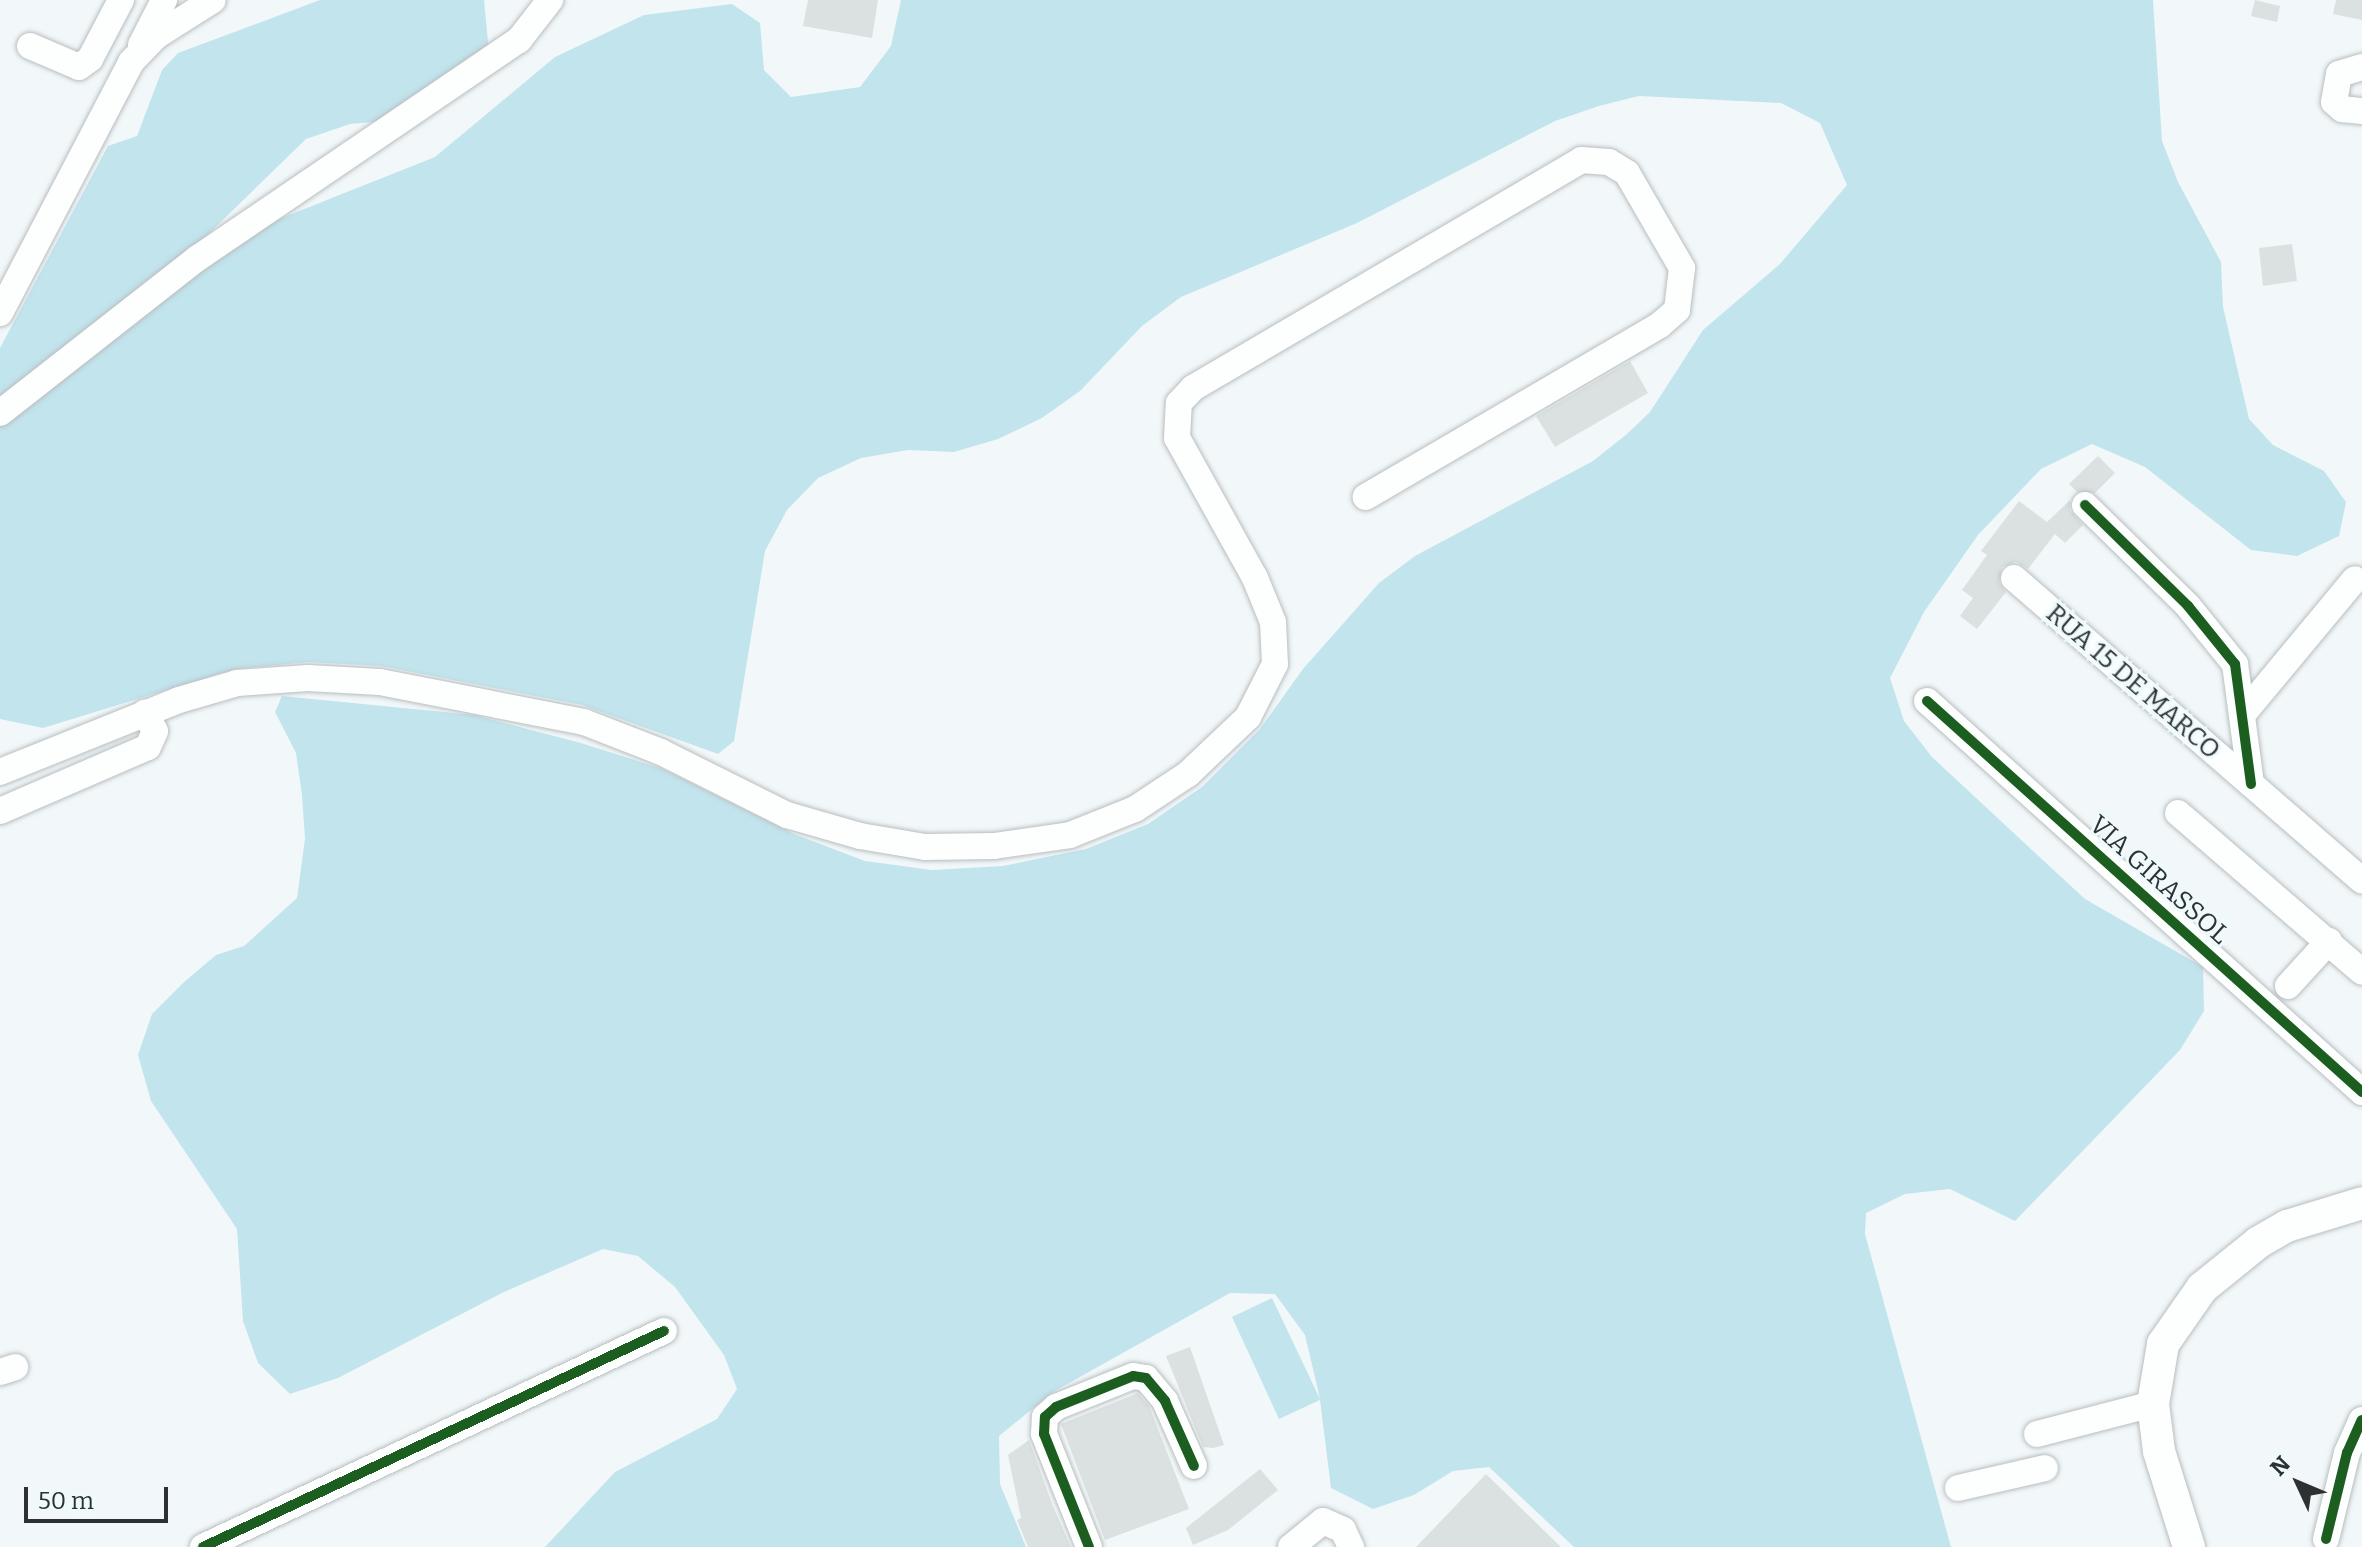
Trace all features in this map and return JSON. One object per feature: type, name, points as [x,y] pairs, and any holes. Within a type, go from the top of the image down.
[{"type":"main road","points":[[2189,1547],[2159,1451],[2153,1404],[2163,1344],[2202,1288],[2287,1226],[2362,1203]]},
{"type":"street","points":[[30,46],[74,67],[85,64],[121,0]]},
{"type":"street","points":[[0,313],[164,0]]},
{"type":"street","points":[[131,62],[156,36],[213,0]]},
{"type":"street","points":[[0,413],[211,249],[519,40],[550,0]]},
{"type":"street","points":[[2362,67],[2339,74],[2334,102],[2342,109],[2362,111]]},
{"type":"street","points":[[1,770],[145,713],[237,683],[308,678],[380,682],[584,722],[661,752],[787,815],[860,836],[925,847],[994,846],[1070,835],[1135,809],[1188,774],[1248,717],[1275,664],[1273,622],[1255,578],[1177,438],[1179,403],[1193,388],[1581,160],[1609,162],[1627,173],[1682,268],[1677,310],[1660,325],[1366,497]]},
{"type":"street","points":[[2085,505],[2223,645],[2238,674],[2251,784]]},
{"type":"street","name":"RUA 15 DE MARCO","points":[[2014,578],[2362,880]]},
{"type":"street","points":[[2243,714],[2355,579]]},
{"type":"street","name":"VIA GIRASSOL","points":[[1927,701],[2362,1092]]},
{"type":"street","points":[[0,811],[148,747],[155,731],[145,713]]},
{"type":"street","points":[[2178,813],[2362,972]]},
{"type":"street","points":[[2288,986],[2329,941]]},
{"type":"street","points":[[203,1547],[664,1331]]},
{"type":"street","points":[[1089,1547],[1044,1434],[1045,1417],[1056,1407],[1133,1376],[1146,1378],[1165,1401],[1194,1466]]},
{"type":"street","points":[[2037,1434],[2153,1404]]},
{"type":"street","points":[[2326,1539],[2347,1453],[2362,1420]]},
{"type":"street","points":[[1958,1488],[2045,1468]]},
{"type":"street","points":[[1291,1547],[1323,1521],[1343,1530],[1351,1547]]},
{"type":"shaded area","points":[[320,0],[484,0],[489,52],[395,120],[350,124],[306,139],[195,247],[0,397],[0,348],[108,146],[137,136],[162,70],[178,53]]},
{"type":"shaded area","points":[[901,0],[2153,0],[2162,141],[2178,182],[2221,262],[2223,307],[2249,419],[2273,445],[2324,471],[2346,502],[2339,536],[2297,556],[2251,550],[2145,467],[2092,444],[2041,469],[1978,535],[1924,612],[1890,678],[1904,721],[1932,757],[2085,899],[2203,967],[2204,1011],[2180,1050],[2015,1221],[1950,1189],[1905,1194],[1866,1213],[1865,1234],[1951,1547],[1574,1547],[1489,1467],[1453,1471],[1414,1495],[1373,1509],[1331,1488],[1320,1400],[1279,1419],[1232,1317],[1272,1298],[1320,1399],[1305,1335],[1275,1294],[1230,1293],[1053,1392],[999,1436],[1000,1484],[1026,1547],[545,1547],[615,1472],[717,1419],[737,1389],[724,1355],[675,1287],[638,1256],[603,1249],[504,1292],[338,1378],[290,1394],[258,1363],[243,1321],[237,1229],[151,1101],[138,1055],[152,1014],[183,983],[216,955],[244,946],[297,898],[305,839],[302,795],[296,753],[275,712],[282,696],[474,715],[581,743],[663,769],[794,834],[865,861],[932,870],[1003,866],[1086,849],[1148,824],[1202,787],[1260,729],[1303,669],[1379,583],[1415,556],[1593,461],[1627,434],[1650,412],[1703,330],[1780,264],[1847,185],[1820,123],[1781,103],[1639,96],[1599,106],[1555,121],[1357,223],[1181,297],[1142,326],[1080,391],[1042,418],[998,439],[954,452],[908,450],[861,458],[818,478],[787,510],[765,551],[734,741],[718,754],[582,705],[381,666],[308,662],[235,669],[43,728],[0,719],[0,424],[157,298],[264,225],[435,157],[555,57],[644,15],[732,4],[760,23],[764,70],[791,97],[860,87],[891,46]]},
{"type":"building","points":[[808,0],[878,0],[872,38],[803,26]]},
{"type":"building","points":[[2255,0],[2280,6],[2277,22],[2251,16]]},
{"type":"building","points":[[2336,0],[2362,0],[2362,20],[2333,14]]},
{"type":"building","points":[[2292,244],[2297,281],[2263,286],[2259,248]]},
{"type":"building","points":[[1630,361],[1648,393],[1555,447],[1536,416]]},
{"type":"building","points":[[2098,456],[2115,473],[2095,493],[2077,492],[2069,484]]},
{"type":"building","points":[[2070,500],[2070,510],[2083,525],[2065,543],[2055,534],[2028,569],[2016,562],[2002,567],[1999,582],[2006,592],[1977,629],[1960,616],[1973,598],[1962,590],[1987,555],[1981,551],[2019,501],[2047,522]]},
{"type":"building","points":[[1190,1347],[1224,1445],[1203,1447],[1166,1356]]},
{"type":"building","points":[[1138,1393],[1149,1406],[1189,1509],[1105,1540],[1061,1424]]},
{"type":"building","points":[[1029,1440],[1071,1547],[1028,1547],[1017,1520],[1021,1518],[1008,1455]]},
{"type":"building","points":[[1260,1469],[1278,1490],[1228,1530],[1193,1545],[1186,1528]]},
{"type":"building","points":[[1486,1474],[1561,1547],[1416,1547]]},
{"type":"cycle path","points":[[2085,505],[2188,606],[2235,664],[2251,784]]},
{"type":"cycle path","points":[[1927,701],[2362,1092]]},
{"type":"cycle path","points":[[203,1547],[664,1331]]},
{"type":"cycle path","points":[[1089,1547],[1044,1434],[1045,1417],[1056,1407],[1133,1376],[1146,1378],[1165,1401],[1194,1466]]},
{"type":"cycle path","points":[[2326,1539],[2347,1453],[2362,1420]]}]
